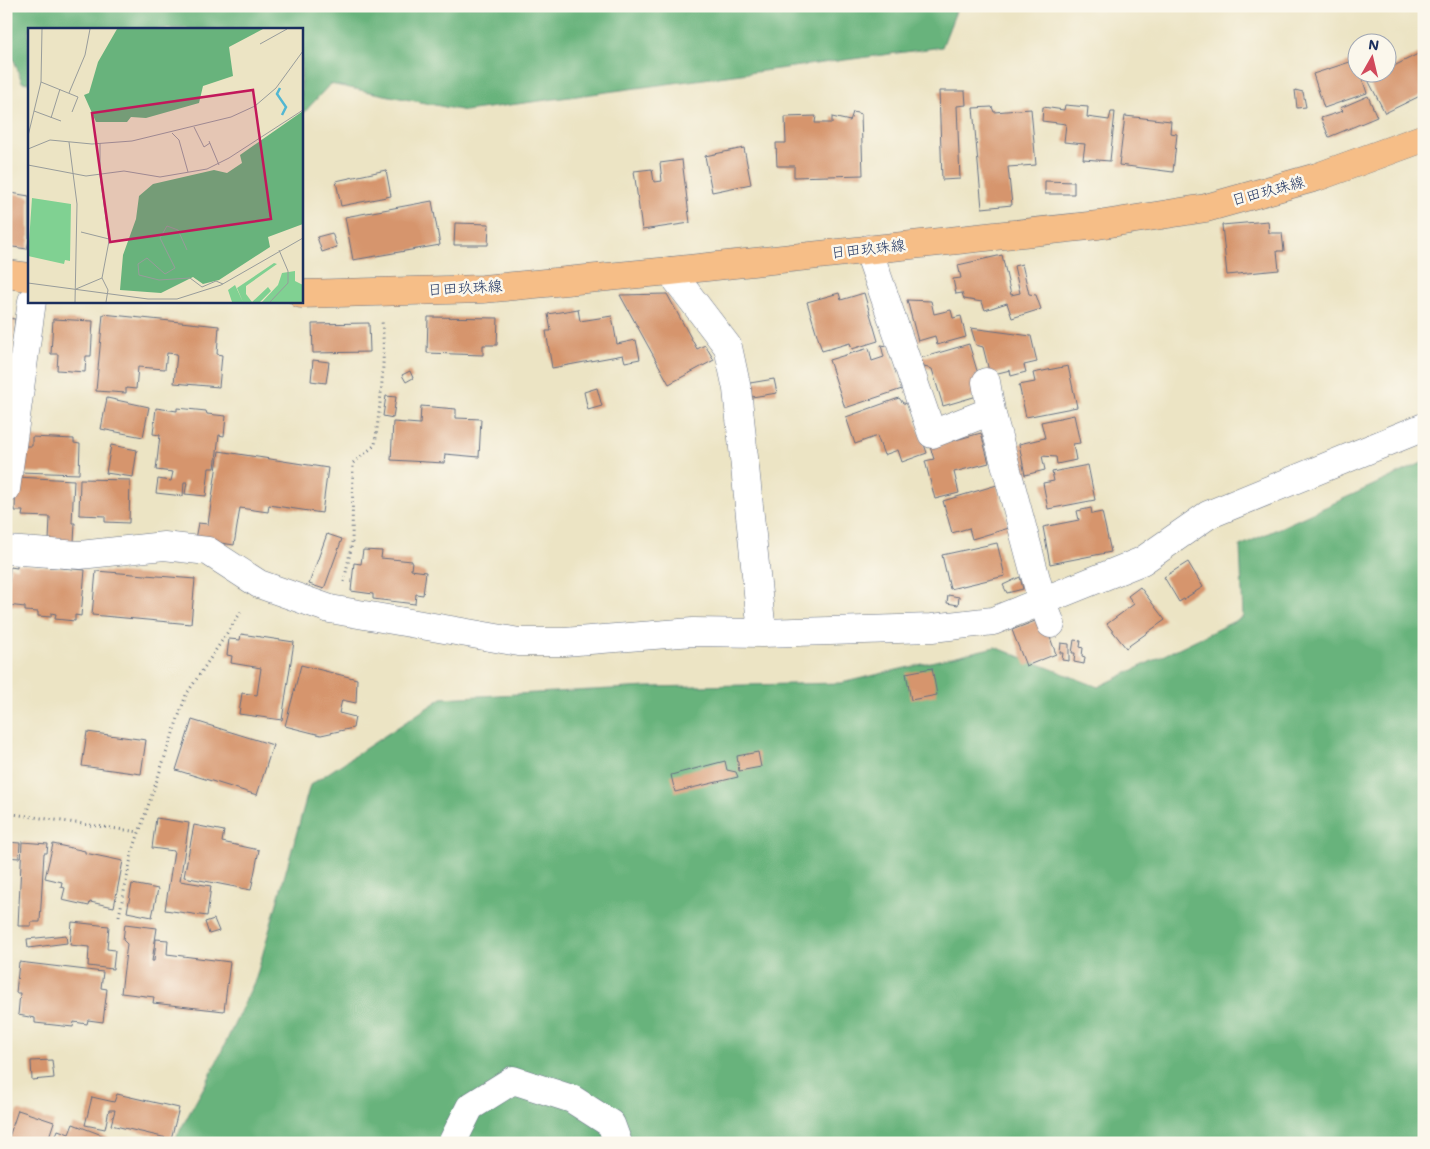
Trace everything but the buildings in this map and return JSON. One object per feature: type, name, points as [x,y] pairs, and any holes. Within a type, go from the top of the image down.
[{"type":"main road","name":"日田玖珠線","points":[[302,294],[483,288],[670,272],[1098,225],[1206,208],[1317,177],[1424,138]]},
{"type":"main road","points":[[6,274],[28,277]]},
{"type":"street","points":[[868,249],[932,434],[991,411]]},
{"type":"street","points":[[670,272],[728,347],[737,389],[762,633]]},
{"type":"street","points":[[6,489],[32,302]]},
{"type":"street","points":[[986,382],[991,411],[1047,613]]},
{"type":"street","points":[[6,550],[80,555],[164,546],[208,551],[259,584],[330,609],[519,642],[564,642],[694,632],[762,633],[932,628],[1047,613],[1142,561],[1208,516],[1424,427]]},
{"type":"street","points":[[452,1143],[470,1107],[513,1080],[572,1099],[611,1124],[618,1143]]},
{"type":"path","points":[[330,609],[343,589],[352,543],[353,463],[375,446],[383,376],[384,338],[379,292]]},
{"type":"path","points":[[119,916],[132,853],[186,695],[259,584]]},
{"type":"path","points":[[6,813],[139,832]]},
{"type":"green space","points":[[6,6],[958,6],[942,47],[465,111],[330,84],[302,115],[302,28],[28,28],[28,83],[22,82],[6,38]]},
{"type":"green space","points":[[1424,462],[1424,1143],[173,1143],[210,1076],[256,978],[310,785],[442,698],[648,687],[841,683],[995,647],[1098,687],[1243,617],[1240,546]]}]
